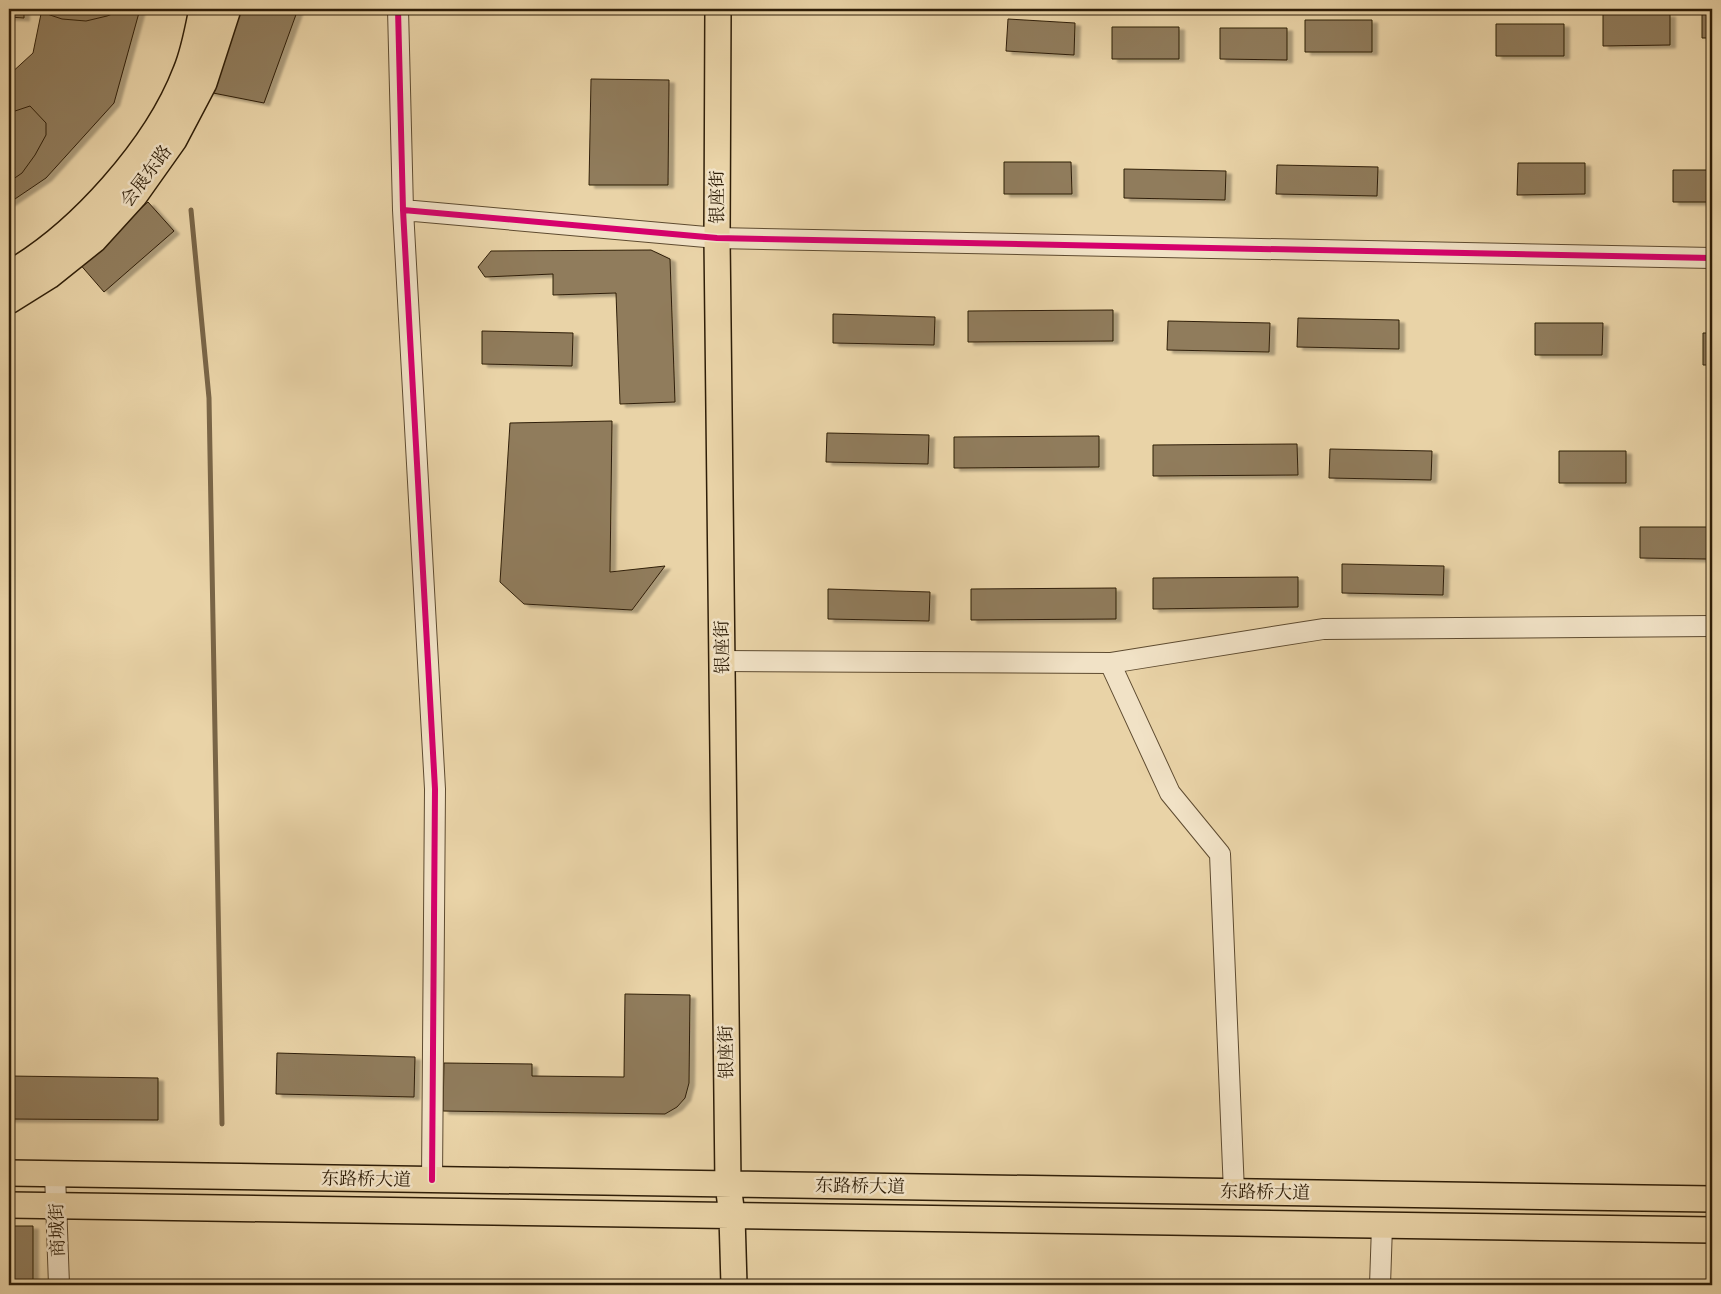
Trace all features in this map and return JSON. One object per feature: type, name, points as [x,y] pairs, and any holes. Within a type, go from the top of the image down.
[{"type":"main road","name":"会展东路","points":[[9,274],[33,260],[72,229],[115,183],[157,130],[187,71],[202,9]]},
{"type":"main road","name":"会展东路","points":[[9,301],[48,276],[94,240],[135,194],[174,140],[204,82],[228,9]]},
{"type":"main road","points":[[702,9],[709,237],[721,1184]]},
{"type":"main road","name":"银座街","points":[[718,9],[709,237],[722,661],[721,1184],[734,1285]]},
{"type":"main road","name":"东路桥大道","points":[[9,1174],[1712,1199]]},
{"type":"main road","name":"东路桥大道","points":[[9,1206],[1712,1230]]},
{"type":"main road","points":[[717,1285],[724,1216]]},
{"type":"street","points":[[398,9],[403,210],[435,789],[432,1180]]},
{"type":"street","points":[[403,210],[709,237],[1712,258]]},
{"type":"street","points":[[722,661],[1110,663],[1324,629],[1712,626]]},
{"type":"street","points":[[1110,663],[1170,793],[1220,854],[1234,1192]]},
{"type":"street","name":"商城街","points":[[55,1174],[59,1285]]},
{"type":"street","points":[[1380,1285],[1382,1226]]},
{"type":"building","points":[[9,9],[24,9],[24,18],[9,17]]},
{"type":"building","points":[[41,9],[125,9],[86,21],[62,19],[47,14]]},
{"type":"building","points":[[42,9],[140,9],[114,103],[46,178],[9,203],[9,75],[33,53]]},
{"type":"building","points":[[237,9],[298,9],[264,103],[208,92]]},
{"type":"building","points":[[1702,9],[1712,9],[1712,38],[1702,38]]},
{"type":"building","points":[[1603,14],[1670,14],[1670,45],[1603,46]]},
{"type":"building","points":[[1008,19],[1075,23],[1074,55],[1006,51]]},
{"type":"building","points":[[1305,20],[1372,20],[1372,52],[1305,52]]},
{"type":"building","points":[[1496,24],[1564,24],[1564,56],[1496,56]]},
{"type":"building","points":[[1112,27],[1179,27],[1179,59],[1112,59]]},
{"type":"building","points":[[1220,28],[1287,28],[1287,60],[1220,59]]},
{"type":"building","points":[[591,79],[669,80],[668,185],[589,185]]},
{"type":"building","points":[[30,106],[46,123],[46,135],[22,173],[9,182],[9,113]]},
{"type":"building","points":[[1004,162],[1071,162],[1072,194],[1004,194]]},
{"type":"building","points":[[1518,163],[1585,163],[1585,194],[1517,195]]},
{"type":"building","points":[[1277,165],[1378,167],[1377,196],[1276,194]]},
{"type":"building","points":[[1124,169],[1226,171],[1225,200],[1124,198]]},
{"type":"building","points":[[1673,170],[1712,170],[1712,202],[1673,202]]},
{"type":"building","points":[[148,202],[174,231],[104,292],[78,262]]},
{"type":"building","points":[[651,250],[670,259],[675,402],[620,404],[616,293],[553,295],[553,274],[485,277],[478,267],[491,251]]},
{"type":"building","points":[[1113,310],[1113,341],[968,342],[968,311]]},
{"type":"building","points":[[833,314],[935,317],[934,345],[833,343]]},
{"type":"building","points":[[1298,318],[1399,320],[1399,349],[1297,347]]},
{"type":"building","points":[[1168,321],[1270,323],[1269,352],[1167,350]]},
{"type":"building","points":[[1535,323],[1603,323],[1602,355],[1535,355]]},
{"type":"building","points":[[482,331],[573,333],[572,366],[482,364]]},
{"type":"building","points":[[1703,333],[1712,333],[1712,365],[1703,365]]},
{"type":"building","points":[[612,421],[610,572],[665,566],[632,610],[524,604],[500,582],[510,423]]},
{"type":"building","points":[[827,433],[929,435],[928,464],[826,462]]},
{"type":"building","points":[[1099,436],[1099,467],[954,468],[954,437]]},
{"type":"building","points":[[1297,444],[1298,475],[1153,476],[1153,445]]},
{"type":"building","points":[[1330,449],[1432,451],[1431,480],[1329,478]]},
{"type":"building","points":[[1559,451],[1626,451],[1626,483],[1559,483]]},
{"type":"building","points":[[1640,527],[1707,527],[1707,559],[1640,558]]},
{"type":"building","points":[[1342,564],[1444,566],[1443,595],[1342,593]]},
{"type":"building","points":[[1298,577],[1298,607],[1153,609],[1153,578]]},
{"type":"building","points":[[1116,588],[1116,619],[971,620],[971,589]]},
{"type":"building","points":[[828,589],[930,592],[929,621],[828,619]]},
{"type":"building","points":[[625,994],[690,995],[689,1083],[685,1098],[677,1107],[665,1114],[443,1111],[444,1063],[532,1064],[532,1076],[624,1077]]},
{"type":"building","points":[[277,1053],[415,1057],[414,1097],[276,1094]]},
{"type":"building","points":[[9,1076],[158,1078],[158,1120],[9,1119]]},
{"type":"building","points":[[9,1226],[33,1226],[33,1283],[9,1282]]},
{"type":"waterway","points":[[191,210],[209,398],[222,1124]]},
{"type":"cycle path","points":[[398,9],[403,210],[435,789],[432,1180]]},
{"type":"cycle path","points":[[403,210],[717,238],[1712,258]]}]
